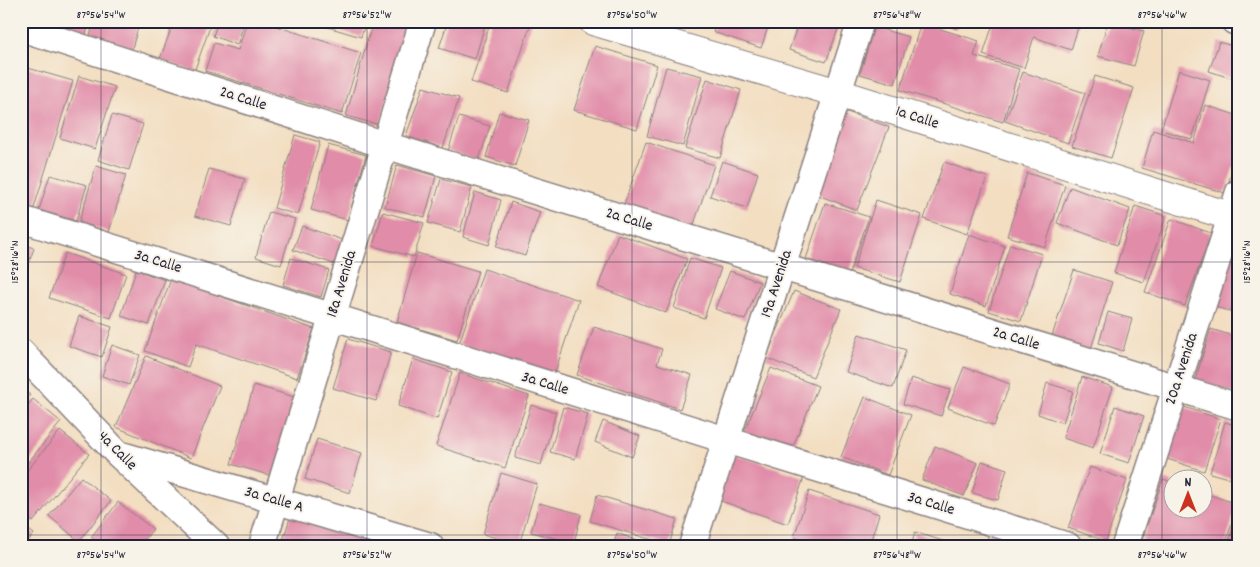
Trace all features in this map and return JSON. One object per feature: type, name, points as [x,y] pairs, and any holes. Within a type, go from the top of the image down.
[{"type":"street","name":"18a Avenida","points":[[262,546],[423,21]]},
{"type":"street","name":"1a Calle","points":[[594,21],[1236,210]]},
{"type":"street","name":"19a Avenida","points":[[692,546],[861,21]]},
{"type":"street","points":[[1234,21],[1239,23]]},
{"type":"street","name":"2a Calle","points":[[21,28],[385,145],[1239,407]]},
{"type":"street","name":"20a Avenida","points":[[1125,546],[1236,210]]},
{"type":"street","name":"3a Calle","points":[[21,219],[1068,546]]},
{"type":"street","name":"4a Calle","points":[[21,352],[118,454],[216,546]]},
{"type":"street","name":"3a Calle A","points":[[118,454],[430,546]]},
{"type":"building","points":[[31,21],[59,21],[56,29]]},
{"type":"building","points":[[64,21],[90,21],[85,38],[61,30]]},
{"type":"building","points":[[94,21],[140,21],[130,55],[88,43]]},
{"type":"building","points":[[174,21],[212,21],[194,72],[160,59]]},
{"type":"building","points":[[218,21],[245,21],[237,45],[213,36]]},
{"type":"building","points":[[247,21],[260,21],[361,53],[342,114],[205,71],[214,43],[238,50]]},
{"type":"building","points":[[308,21],[366,21],[361,37]]},
{"type":"building","points":[[373,21],[409,21],[380,125],[346,116]]},
{"type":"building","points":[[448,21],[486,21],[475,59],[439,48]]},
{"type":"building","points":[[491,21],[531,23],[508,93],[471,82]]},
{"type":"building","points":[[717,21],[770,21],[761,48],[713,32]]},
{"type":"building","points":[[799,21],[841,21],[826,62],[789,50]]},
{"type":"building","points":[[933,21],[960,21],[957,29]]},
{"type":"building","points":[[994,21],[1080,21],[1071,50],[1034,37],[1024,68],[983,55]]},
{"type":"building","points":[[1108,21],[1144,31],[1134,66],[1098,56]]},
{"type":"building","points":[[921,23],[979,41],[974,56],[1019,69],[1003,122],[900,90]]},
{"type":"building","points":[[874,27],[909,37],[895,84],[860,74]]},
{"type":"building","points":[[1219,42],[1239,48],[1239,81],[1209,71]]},
{"type":"building","points":[[595,46],[657,65],[637,129],[574,110]]},
{"type":"building","points":[[21,66],[73,81],[33,211],[21,207]]},
{"type":"building","points":[[666,67],[702,76],[683,146],[647,136]]},
{"type":"building","points":[[1179,70],[1210,80],[1192,139],[1161,130]]},
{"type":"building","points":[[1023,72],[1085,93],[1068,143],[1005,121]]},
{"type":"building","points":[[79,76],[115,87],[95,149],[60,138]]},
{"type":"building","points":[[1095,76],[1134,88],[1111,158],[1072,146]]},
{"type":"building","points":[[707,79],[741,90],[720,158],[685,148]]},
{"type":"building","points":[[423,87],[459,98],[443,148],[406,136]]},
{"type":"building","points":[[1205,105],[1239,116],[1239,150],[1225,193],[1142,168],[1153,130],[1194,143]]},
{"type":"building","points":[[499,112],[529,120],[515,166],[486,157]]},
{"type":"building","points":[[847,112],[889,127],[857,210],[815,194]]},
{"type":"building","points":[[112,115],[143,124],[129,170],[98,160]]},
{"type":"building","points":[[459,117],[490,126],[479,160],[448,151]]},
{"type":"building","points":[[295,135],[320,142],[298,215],[274,208]]},
{"type":"building","points":[[646,142],[714,165],[692,230],[623,207]]},
{"type":"building","points":[[328,145],[366,155],[348,220],[311,210]]},
{"type":"building","points":[[722,161],[758,173],[747,208],[710,196]]},
{"type":"building","points":[[944,162],[987,177],[967,234],[924,219]]},
{"type":"building","points":[[397,165],[436,176],[425,217],[385,207]]},
{"type":"building","points":[[96,166],[126,175],[109,232],[79,222]]},
{"type":"building","points":[[209,169],[245,179],[231,226],[195,216]]},
{"type":"building","points":[[1027,173],[1065,185],[1045,247],[1007,236]]},
{"type":"building","points":[[50,175],[87,185],[76,221],[39,210]]},
{"type":"building","points":[[441,179],[472,187],[460,232],[428,223]]},
{"type":"building","points":[[1070,187],[1130,209],[1117,245],[1057,223]]},
{"type":"building","points":[[475,192],[501,200],[489,245],[463,237]]},
{"type":"building","points":[[876,200],[922,215],[900,282],[854,268]]},
{"type":"building","points":[[511,202],[540,212],[525,256],[496,247]]},
{"type":"building","points":[[825,203],[869,217],[849,274],[806,259]]},
{"type":"building","points":[[1135,206],[1166,216],[1144,282],[1114,273]]},
{"type":"building","points":[[269,212],[295,219],[281,265],[256,257]]},
{"type":"building","points":[[383,212],[424,223],[414,257],[373,246]]},
{"type":"building","points":[[1171,219],[1211,233],[1185,306],[1145,292]]},
{"type":"building","points":[[302,226],[345,241],[337,265],[293,250]]},
{"type":"building","points":[[618,234],[687,259],[666,313],[598,287]]},
{"type":"building","points":[[969,234],[1005,246],[986,306],[950,294]]},
{"type":"building","points":[[1236,242],[1239,243],[1239,314],[1215,307]]},
{"type":"building","points":[[21,244],[34,248],[23,280],[21,279]]},
{"type":"building","points":[[1010,244],[1042,254],[1021,321],[989,311]]},
{"type":"building","points":[[65,253],[126,274],[111,318],[49,298]]},
{"type":"building","points":[[417,253],[478,271],[457,340],[397,322]]},
{"type":"building","points":[[291,258],[329,270],[321,297],[283,285]]},
{"type":"building","points":[[690,258],[721,268],[704,318],[674,308]]},
{"type":"building","points":[[484,269],[579,300],[554,375],[459,344]]},
{"type":"building","points":[[136,270],[165,280],[149,325],[121,316]]},
{"type":"building","points":[[1074,270],[1112,282],[1090,352],[1051,339]]},
{"type":"building","points":[[730,271],[760,282],[745,320],[715,309]]},
{"type":"building","points":[[171,279],[314,329],[297,378],[196,344],[188,367],[145,351]]},
{"type":"building","points":[[794,291],[841,309],[813,377],[766,358]]},
{"type":"building","points":[[1108,312],[1132,319],[1123,351],[1099,343]]},
{"type":"building","points":[[79,316],[112,327],[102,357],[69,346]]},
{"type":"building","points":[[594,327],[662,349],[657,364],[692,375],[680,409],[577,375]]},
{"type":"building","points":[[1211,329],[1239,338],[1239,395],[1195,380]]},
{"type":"building","points":[[859,334],[906,350],[893,388],[846,372]]},
{"type":"building","points":[[348,339],[391,352],[376,401],[333,388]]},
{"type":"building","points":[[112,345],[140,355],[129,385],[102,376]]},
{"type":"building","points":[[146,356],[220,386],[191,458],[116,427]]},
{"type":"building","points":[[413,359],[452,372],[437,419],[398,406]]},
{"type":"building","points":[[964,367],[1010,384],[994,426],[948,408]]},
{"type":"building","points":[[771,368],[818,386],[790,454],[743,435]]},
{"type":"building","points":[[460,373],[529,396],[505,468],[436,446]]},
{"type":"building","points":[[1082,377],[1113,387],[1093,448],[1063,438]]},
{"type":"building","points":[[911,378],[950,390],[941,416],[903,404]]},
{"type":"building","points":[[1047,383],[1073,391],[1063,423],[1038,414]]},
{"type":"building","points":[[254,385],[301,399],[279,478],[231,464]]},
{"type":"building","points":[[21,388],[30,395],[21,406]]},
{"type":"building","points":[[865,397],[911,415],[888,475],[841,457]]},
{"type":"building","points":[[33,399],[61,422],[21,471],[21,413]]},
{"type":"building","points":[[531,405],[556,412],[541,465],[515,458]]},
{"type":"building","points":[[1115,406],[1144,416],[1129,463],[1100,454]]},
{"type":"building","points":[[563,407],[588,414],[575,459],[550,452]]},
{"type":"building","points":[[1184,407],[1221,419],[1204,470],[1167,459]]},
{"type":"building","points":[[603,421],[640,436],[632,457],[595,442]]},
{"type":"building","points":[[1225,422],[1239,426],[1239,481],[1212,474],[1211,470]]},
{"type":"building","points":[[60,431],[89,454],[33,522],[21,512],[21,478]]},
{"type":"building","points":[[317,439],[362,453],[350,493],[305,479]]},
{"type":"building","points":[[935,446],[978,463],[964,496],[922,480]]},
{"type":"building","points":[[733,454],[804,477],[788,524],[718,500]]},
{"type":"building","points":[[982,461],[1007,469],[998,500],[972,493]]},
{"type":"building","points":[[1090,467],[1127,480],[1106,541],[1068,528]]},
{"type":"building","points":[[501,473],[537,484],[519,545],[483,534]]},
{"type":"building","points":[[81,477],[111,501],[79,541],[49,516]]},
{"type":"building","points":[[1162,482],[1162,520],[1212,520],[1212,495],[1237,504],[1225,546],[1140,546]]},
{"type":"building","points":[[809,491],[879,514],[869,546],[821,546],[794,537]]},
{"type":"building","points":[[597,495],[677,519],[669,545],[590,521]]},
{"type":"building","points":[[118,502],[153,529],[139,546],[103,546],[91,537]]},
{"type":"building","points":[[539,503],[581,514],[574,543],[531,532]]},
{"type":"building","points":[[293,509],[401,546],[281,546]]},
{"type":"building","points":[[21,524],[34,534],[24,546],[21,546]]},
{"type":"building","points":[[1233,529],[1239,531],[1239,546],[1227,546]]},
{"type":"building","points":[[915,532],[949,543],[948,546],[911,546]]},
{"type":"building","points":[[617,533],[651,546],[613,546]]},
{"type":"building","points":[[989,533],[1025,546],[985,546]]}]
